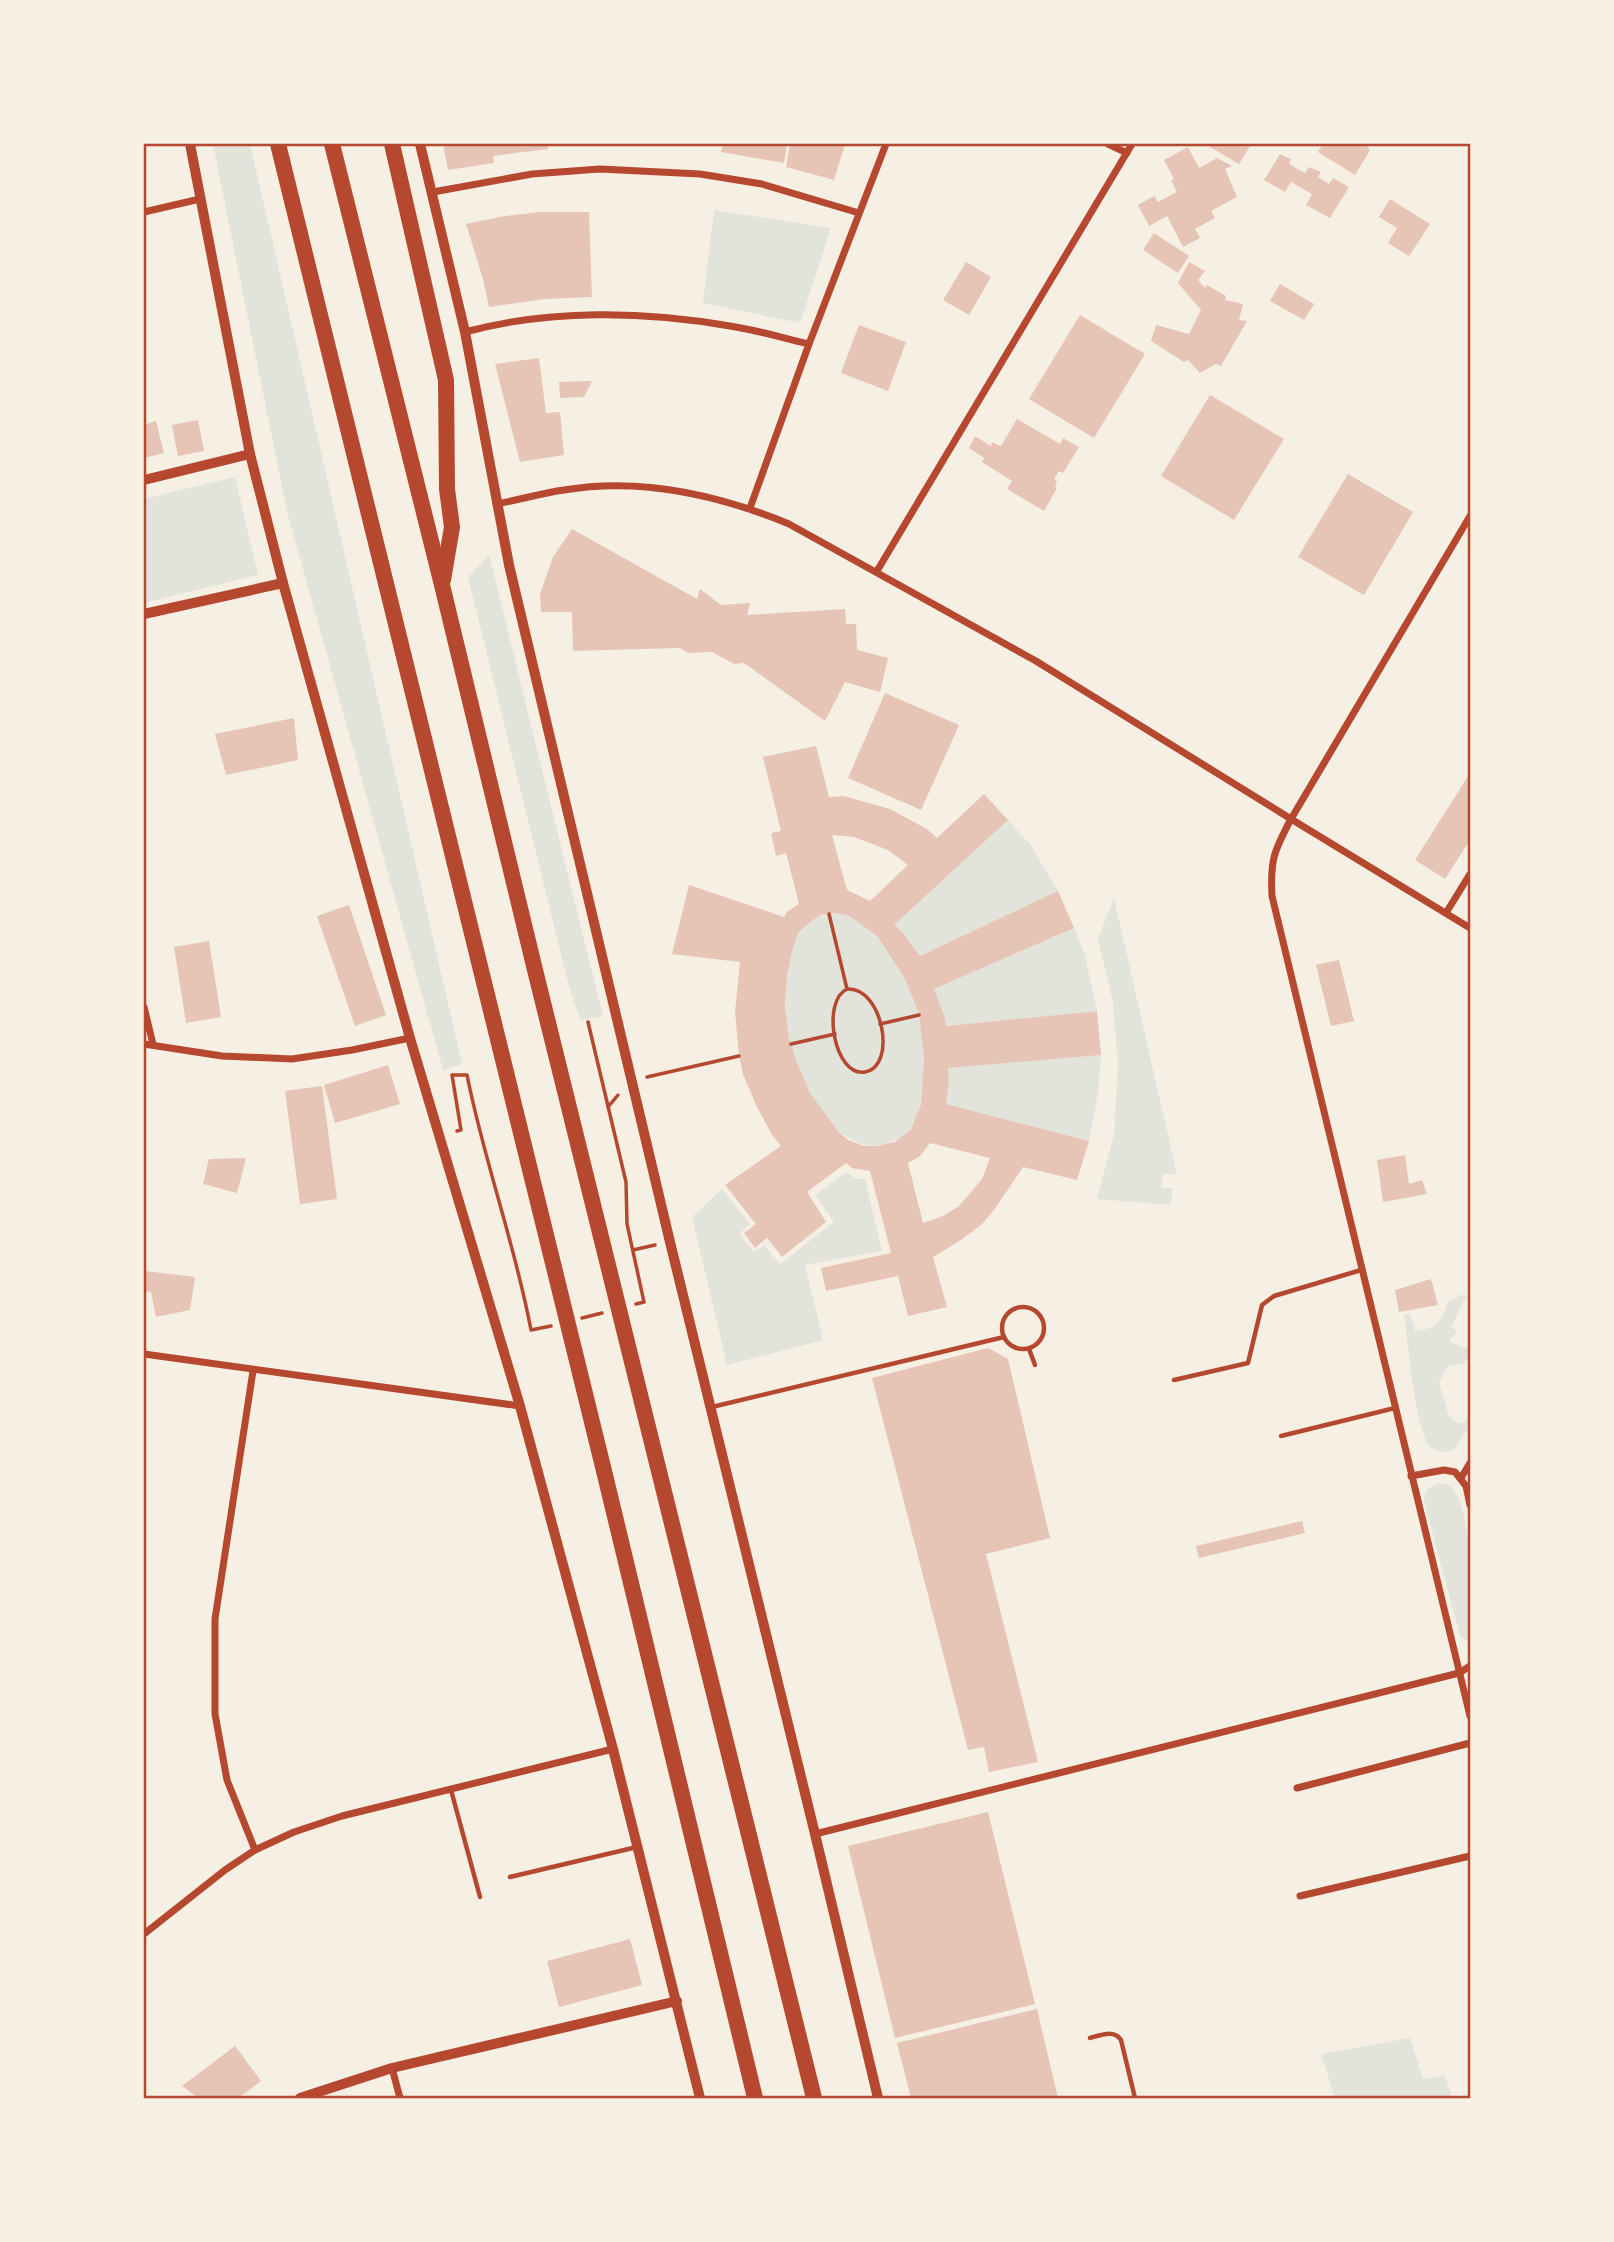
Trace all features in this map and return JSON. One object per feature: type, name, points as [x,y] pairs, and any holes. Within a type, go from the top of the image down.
[{"type":"highway","points":[[278,144],[755,2098]]},
{"type":"highway","points":[[332,144],[814,2098]]},
{"type":"highway","points":[[392,144],[446,380],[447,489],[452,527],[442,585]]},
{"type":"street","points":[[190,144],[250,454],[283,583],[410,1038],[520,1406],[613,1749],[700,2098]]},
{"type":"street","points":[[420,144],[465,332],[496,505],[667,1229],[878,2098]]},
{"type":"street","points":[[750,508],[809,344],[886,144]]},
{"type":"street","points":[[1108,144],[1126,153]]},
{"type":"street","points":[[877,571],[1132,144]]},
{"type":"street","points":[[433,192],[532,174],[600,169],[687,173],[762,184],[859,213]]},
{"type":"street","points":[[144,212],[200,199]]},
{"type":"street","points":[[465,332],[500,322],[644,315],[731,326],[809,344]]},
{"type":"street","points":[[144,480],[250,454]]},
{"type":"street","points":[[496,505],[566,489],[651,487],[699,494],[750,508],[789,524],[1036,661],[1291,820],[1471,928]]},
{"type":"street","points":[[1471,516],[1291,820],[1274,852],[1271,874],[1272,896],[1471,1716]]},
{"type":"street","points":[[144,614],[283,583]]},
{"type":"street","points":[[1446,914],[1471,874]]},
{"type":"street","points":[[144,1007],[153,1044]]},
{"type":"street","points":[[144,1044],[222,1056],[292,1059],[410,1038]]},
{"type":"street","points":[[144,1354],[520,1406]]},
{"type":"street","points":[[253,1371],[215,1619],[215,1714],[228,1780],[255,1850]]},
{"type":"street","points":[[1461,1478],[1471,1462]]},
{"type":"street","points":[[1411,1476],[1444,1470],[1455,1472],[1466,1486],[1471,1505]]},
{"type":"street","points":[[815,1834],[1459,1673],[1471,1665]]},
{"type":"street","points":[[1297,1788],[1471,1743]]},
{"type":"street","points":[[144,1934],[225,1870],[255,1850],[294,1832],[342,1816],[613,1749]]},
{"type":"street","points":[[1300,1896],[1471,1856]]},
{"type":"street","points":[[300,2098],[392,2068],[677,2001]]},
{"type":"street","points":[[392,2068],[400,2098]]},
{"type":"lane","points":[[1174,1380],[1248,1363],[1262,1305],[1274,1296],[1361,1270]]},
{"type":"lane","points":[[1020,1308],[1034,1310],[1040,1315],[1045,1328],[1040,1341],[1029,1349],[1014,1348],[1004,1337],[1003,1322],[1007,1315],[1020,1308]]},
{"type":"lane","points":[[711,1408],[1004,1337]]},
{"type":"lane","points":[[1029,1349],[1035,1365]]},
{"type":"lane","points":[[1281,1436],[1395,1408]]},
{"type":"lane","points":[[450,1789],[480,1897]]},
{"type":"lane","points":[[510,1877],[638,1847]]},
{"type":"lane","points":[[1090,2038],[1112,2033],[1118,2035],[1135,2098]]},
{"type":"path","points":[[829,914],[847,989]]},
{"type":"path","points":[[847,989],[860,990],[867,997],[875,1007],[880,1024],[880,1062],[867,1072],[860,1072],[841,1058],[835,1034],[834,1007],[837,997],[847,989]]},
{"type":"path","points":[[880,1024],[919,1015]]},
{"type":"path","points":[[588,1022],[626,1182],[628,1224],[644,1302],[631,1305]]},
{"type":"path","points":[[791,1044],[835,1034]]},
{"type":"path","points":[[647,1077],[739,1056]]},
{"type":"path","points":[[457,1131],[461,1130],[452,1075],[467,1075],[505,1229],[518,1265],[531,1331],[556,1324]]},
{"type":"path","points":[[633,1250],[662,1244]]},
{"type":"path","points":[[581,1318],[606,1311]]},
{"type":"shaded area","points":[[213,144],[250,144],[462,1064],[443,1070],[287,512]]},
{"type":"shaded area","points":[[714,210],[831,228],[800,323],[703,303]]},
{"type":"shaded area","points":[[235,477],[258,575],[144,603],[144,499]]},
{"type":"shaded area","points":[[489,555],[603,1016],[580,1020],[567,979],[468,577]]},
{"type":"shaded area","points":[[1008,820],[1030,844],[1058,891],[920,956],[894,925]]},
{"type":"shaded area","points":[[1114,898],[1177,1175],[1163,1174],[1161,1188],[1173,1188],[1170,1205],[1097,1199],[1114,1135],[1118,1065],[1113,1003],[1098,939]]},
{"type":"shaded area","points":[[834,913],[848,915],[862,922],[884,944],[902,971],[919,1013],[923,1060],[919,1109],[909,1130],[897,1140],[886,1144],[867,1145],[850,1139],[835,1127],[810,1093],[789,1037],[786,984],[793,943],[798,933],[810,922]]},
{"type":"shaded area","points":[[1074,928],[1085,955],[1097,1011],[946,1026],[934,989]]},
{"type":"shaded area","points":[[1101,1055],[1098,1094],[1089,1141],[946,1104],[948,1068]]},
{"type":"shaded area","points":[[846,1172],[856,1179],[865,1179],[882,1251],[805,1265],[823,1340],[727,1365],[692,1217],[722,1189],[750,1224],[739,1234],[754,1252],[764,1245],[780,1264],[834,1222],[815,1195]]},
{"type":"shaded area","points":[[1467,1295],[1451,1327],[1457,1330],[1449,1342],[1468,1348],[1470,1356],[1464,1363],[1448,1366],[1439,1382],[1449,1417],[1459,1424],[1470,1416],[1470,1425],[1454,1450],[1441,1452],[1433,1449],[1421,1427],[1404,1315],[1410,1314],[1415,1331],[1428,1328],[1437,1323],[1443,1315],[1447,1302]]},
{"type":"shaded area","points":[[1444,1483],[1454,1491],[1462,1507],[1467,1529],[1471,1582],[1470,1643],[1460,1636],[1424,1501],[1430,1488]]},
{"type":"shaded area","points":[[1410,2038],[1423,2079],[1445,2075],[1452,2098],[1335,2098],[1321,2054]]},
{"type":"building","points":[[443,144],[547,144],[548,149],[493,156],[494,163],[448,170]]},
{"type":"building","points":[[723,144],[787,144],[784,163],[721,152]]},
{"type":"building","points":[[790,144],[845,144],[834,180],[786,167]]},
{"type":"building","points":[[1205,144],[1251,144],[1239,164]]},
{"type":"building","points":[[1323,144],[1370,144],[1367,148],[1370,150],[1355,175],[1318,152]]},
{"type":"building","points":[[1188,147],[1199,168],[1217,158],[1232,166],[1225,169],[1237,197],[1211,211],[1215,218],[1195,229],[1200,238],[1183,247],[1167,216],[1149,226],[1138,205],[1154,196],[1158,202],[1177,192],[1171,180],[1174,179],[1164,160]]},
{"type":"building","points":[[1280,154],[1291,159],[1289,164],[1305,173],[1309,167],[1321,172],[1318,177],[1329,184],[1333,178],[1349,187],[1330,218],[1306,205],[1312,194],[1291,182],[1285,192],[1264,180]]},
{"type":"building","points":[[1390,199],[1430,224],[1409,256],[1388,243],[1397,228],[1379,217]]},
{"type":"building","points":[[541,212],[589,212],[592,297],[545,299],[489,307],[466,224]]},
{"type":"building","points":[[1154,233],[1189,256],[1178,273],[1143,250]]},
{"type":"building","points":[[966,262],[991,277],[969,315],[943,300]]},
{"type":"building","points":[[1189,262],[1205,271],[1198,280],[1205,288],[1207,285],[1226,296],[1225,300],[1243,304],[1239,320],[1247,321],[1221,366],[1216,364],[1200,373],[1188,360],[1184,362],[1151,341],[1156,325],[1189,334],[1201,310],[1178,283]]},
{"type":"building","points":[[1280,284],[1314,304],[1304,320],[1270,301]]},
{"type":"building","points":[[1080,315],[1145,354],[1094,438],[1029,399]]},
{"type":"building","points":[[859,325],[906,342],[888,391],[841,373]]},
{"type":"building","points":[[539,358],[546,413],[560,412],[564,455],[520,462],[495,364]]},
{"type":"building","points":[[592,381],[584,397],[560,398],[559,382]]},
{"type":"building","points":[[1210,395],[1284,439],[1234,520],[1161,476]]},
{"type":"building","points":[[1017,419],[1060,444],[1063,438],[1079,447],[1063,473],[1059,471],[1054,479],[1057,481],[1057,488],[1044,511],[1007,489],[1012,481],[982,462],[984,458],[969,448],[975,436],[991,446],[992,442],[1001,446]]},
{"type":"building","points":[[198,420],[204,451],[178,456],[172,425]]},
{"type":"building","points":[[156,421],[164,453],[144,458],[144,425]]},
{"type":"building","points":[[1348,474],[1413,512],[1364,595],[1298,557]]},
{"type":"building","points":[[572,529],[697,599],[700,589],[721,605],[750,603],[747,615],[845,609],[846,624],[856,624],[857,650],[888,658],[880,692],[845,682],[825,721],[744,663],[734,664],[712,652],[688,653],[680,648],[573,651],[572,612],[541,612],[540,594],[553,557]]},
{"type":"building","points":[[885,693],[959,725],[921,810],[848,778]]},
{"type":"building","points":[[294,718],[298,760],[226,775],[215,734]]},
{"type":"building","points":[[816,746],[829,797],[844,796],[890,809],[927,829],[937,838],[984,794],[1008,820],[894,925],[920,956],[1058,891],[1074,928],[934,989],[946,1026],[1097,1011],[1101,1055],[948,1068],[946,1104],[1089,1141],[1077,1180],[1023,1167],[981,1225],[933,1257],[947,1307],[908,1316],[898,1276],[826,1291],[821,1268],[891,1253],[870,1171],[852,1168],[846,1163],[807,1192],[826,1222],[782,1257],[767,1238],[755,1248],[744,1233],[756,1224],[725,1185],[781,1146],[756,1105],[743,1074],[735,1012],[740,962],[672,954],[689,885],[784,917],[799,904],[786,853],[776,856],[771,833],[781,831],[763,757]],"holes":[[[832,835],[854,837],[888,850],[908,865],[870,901],[847,890]],[[834,913],[850,916],[878,937],[904,977],[919,1013],[924,1057],[921,1104],[911,1129],[895,1142],[864,1146],[848,1140],[837,1130],[810,1093],[796,1060],[789,1038],[785,1007],[787,975],[798,933],[821,915]],[[930,1143],[990,1158],[982,1179],[959,1206],[943,1216],[923,1223],[908,1163],[920,1156]]]},
{"type":"building","points":[[1470,773],[1470,840],[1445,879],[1415,860]]},
{"type":"building","points":[[349,905],[386,1015],[355,1026],[317,916]]},
{"type":"building","points":[[209,941],[221,1017],[186,1023],[174,947]]},
{"type":"building","points":[[1339,960],[1354,1021],[1331,1026],[1316,965]]},
{"type":"building","points":[[388,1065],[400,1104],[335,1123],[324,1085]]},
{"type":"building","points":[[322,1086],[337,1199],[300,1204],[285,1091]]},
{"type":"building","points":[[1405,1155],[1409,1184],[1422,1180],[1427,1194],[1383,1202],[1377,1160]]},
{"type":"building","points":[[246,1158],[237,1193],[203,1184],[209,1159]]},
{"type":"building","points":[[145,1271],[195,1277],[190,1310],[156,1317],[151,1292],[144,1291]]},
{"type":"building","points":[[1431,1279],[1438,1305],[1399,1312],[1395,1290]]},
{"type":"building","points":[[988,1348],[1008,1359],[1050,1538],[986,1554],[1038,1762],[989,1772],[984,1747],[968,1750],[872,1378]]},
{"type":"building","points":[[1302,1521],[1305,1533],[1199,1558],[1196,1546]]},
{"type":"building","points":[[988,1812],[1035,2004],[895,2038],[848,1846]]},
{"type":"building","points":[[630,1939],[642,1985],[559,2007],[547,1961]]},
{"type":"building","points":[[1037,2009],[1058,2098],[911,2098],[897,2043]]},
{"type":"building","points":[[235,2046],[261,2081],[238,2098],[198,2098],[182,2086]]}]
